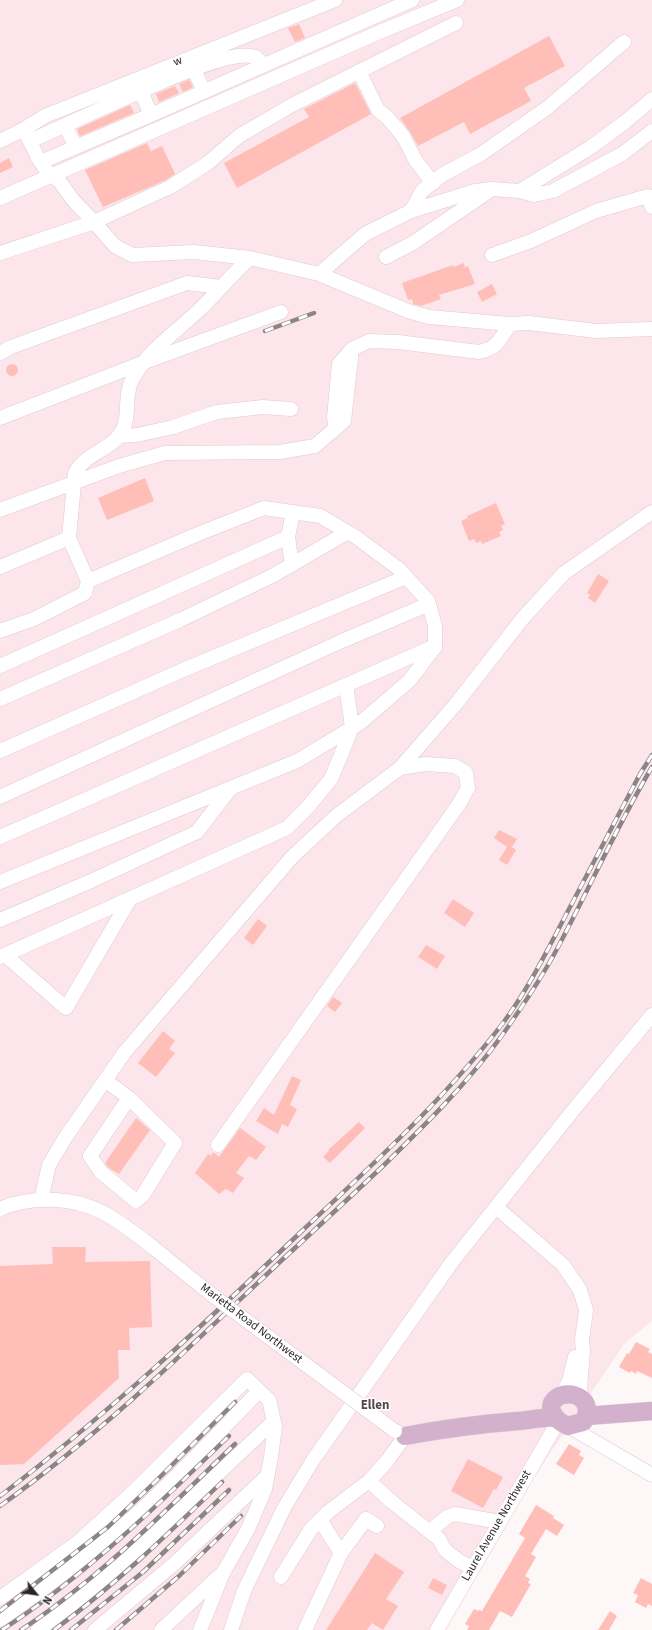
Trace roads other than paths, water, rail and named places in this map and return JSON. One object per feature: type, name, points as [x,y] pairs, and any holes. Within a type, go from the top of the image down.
[{"type":"main road","points":[[505,1422],[559,1397],[575,1396],[574,1416]]},
{"type":"main road","points":[[559,1397],[552,1408],[574,1416]]},
{"type":"main road","points":[[400,1433],[432,1431],[535,1418],[652,1411]]},
{"type":"street","name":"w","points":[[27,135],[45,116],[335,0]]},
{"type":"street","points":[[41,162],[412,0]]},
{"type":"street","points":[[0,198],[382,31],[457,0]]},
{"type":"street","points":[[0,253],[94,222],[170,187],[208,163],[239,136],[359,71],[456,23]]},
{"type":"street","points":[[410,211],[422,191],[442,175],[482,154],[547,108],[624,42]]},
{"type":"street","points":[[0,141],[65,125],[141,91],[194,70],[236,56],[254,57],[264,65]]},
{"type":"street","points":[[194,70],[204,92]]},
{"type":"street","points":[[359,71],[378,110],[388,118],[403,136],[416,161],[433,183]]},
{"type":"street","points":[[141,91],[151,115]]},
{"type":"street","points":[[520,191],[591,147],[625,122],[652,99]]},
{"type":"street","points":[[65,125],[76,147]]},
{"type":"street","points":[[319,274],[364,234],[410,211],[475,191],[491,189],[520,191],[534,195],[553,191],[622,154],[652,131]]},
{"type":"street","points":[[27,135],[41,162],[52,176],[102,229],[115,246],[132,255],[194,252],[250,258],[319,274],[408,311],[429,317],[510,324],[529,323],[596,331],[652,330]]},
{"type":"street","points":[[386,257],[413,243],[491,189]]},
{"type":"street","points":[[492,255],[531,241],[596,211],[648,196],[652,207]]},
{"type":"street","points":[[0,631],[34,619],[85,593],[88,581],[69,538],[75,472],[86,458],[112,442],[118,436],[126,422],[131,380],[146,358],[200,309],[237,269],[250,258]]},
{"type":"street","points":[[0,353],[10,347],[187,283],[221,287]]},
{"type":"street","points":[[0,418],[142,363],[281,312]]},
{"type":"street","points":[[0,510],[119,466],[165,453],[280,452],[315,446],[340,424],[334,418],[339,364],[352,349],[369,341],[398,342],[479,352],[491,349],[498,342],[510,324]]},
{"type":"street","points":[[118,436],[137,435],[173,427],[217,412],[263,407],[291,409]]},
{"type":"street","points":[[0,882],[297,761],[360,723],[409,681],[434,646],[435,626],[428,601],[399,569],[348,532],[320,516],[264,508],[198,534],[88,581]]},
{"type":"street","points":[[292,565],[288,537],[293,512]]},
{"type":"street","points":[[41,1200],[49,1165],[65,1138],[135,1039],[292,857],[336,816],[400,768],[455,705],[523,618],[564,573],[652,512]]},
{"type":"street","points":[[0,699],[180,620],[272,576],[348,532]]},
{"type":"street","points":[[0,666],[288,537]]},
{"type":"street","points":[[0,567],[69,538]]},
{"type":"street","points":[[0,751],[183,670],[406,577]]},
{"type":"street","points":[[0,797],[342,641],[429,604]]},
{"type":"street","points":[[0,837],[434,646]]},
{"type":"street","points":[[130,899],[66,1008],[2,956],[287,828],[307,808],[331,779],[352,728],[346,685]]},
{"type":"street","points":[[218,1145],[468,788],[466,773],[455,766],[426,764],[400,768]]},
{"type":"street","points":[[0,920],[91,881],[197,832],[230,788]]},
{"type":"street","points":[[231,1630],[244,1591],[284,1508],[313,1460],[452,1262],[575,1108],[652,1015]]},
{"type":"street","points":[[105,1080],[129,1098],[175,1143],[143,1195],[136,1201],[101,1172],[90,1156],[129,1098]]},
{"type":"street","name":"Marietta Road Northwest","points":[[0,1209],[22,1202],[58,1200],[77,1203],[103,1212],[126,1226],[216,1298],[400,1433]]},
{"type":"street","points":[[496,1207],[563,1265],[580,1290],[586,1310],[582,1340],[583,1350],[580,1389],[574,1416],[593,1440],[652,1474]]},
{"type":"street","points":[[559,1397],[569,1381],[577,1348],[582,1340]]},
{"type":"street","points":[[0,1598],[77,1543],[131,1494],[247,1379],[269,1400],[274,1421],[275,1426],[267,1476],[264,1489],[248,1529],[223,1573],[200,1630]]},
{"type":"street","points":[[0,1620],[62,1576],[133,1517],[259,1391]]},
{"type":"street","name":"Laurel Avenue Northwest","points":[[437,1630],[500,1522],[574,1416]]},
{"type":"street","points":[[38,1630],[120,1566],[274,1421]]},
{"type":"street","points":[[281,1577],[311,1529],[328,1512],[369,1481],[387,1461],[400,1433]]},
{"type":"street","points":[[95,1630],[175,1563],[267,1476]]},
{"type":"street","points":[[369,1481],[392,1502],[438,1538],[445,1550],[459,1561],[473,1568]]},
{"type":"street","points":[[430,1531],[455,1514],[500,1522]]},
{"type":"street","points":[[305,1630],[341,1553],[366,1519],[377,1526]]},
{"type":"street","points":[[320,1520],[341,1553]]},
{"type":"street","points":[[161,1630],[223,1573]]},
{"type":"railway","points":[[265,331],[314,313]]},
{"type":"railway","points":[[0,1496],[117,1401],[192,1334],[407,1131],[480,1052],[503,1023],[530,982],[640,774],[652,755]]},
{"type":"railway","points":[[0,1506],[74,1449],[146,1387],[382,1167],[461,1087],[503,1034],[544,971],[652,767]]},
{"type":"railway","points":[[0,1611],[108,1527],[235,1402]]},
{"type":"railway","points":[[2,1630],[33,1609],[92,1563],[148,1514],[229,1436]]},
{"type":"railway","points":[[21,1630],[78,1588],[132,1542],[235,1444]]},
{"type":"railway","points":[[54,1630],[119,1578],[222,1482]]},
{"type":"railway","points":[[71,1630],[143,1572],[229,1490]]},
{"type":"railway","points":[[116,1630],[179,1576],[241,1516]]},
{"type":"district","name":"Ellen","points":[[375,1406]]}]
